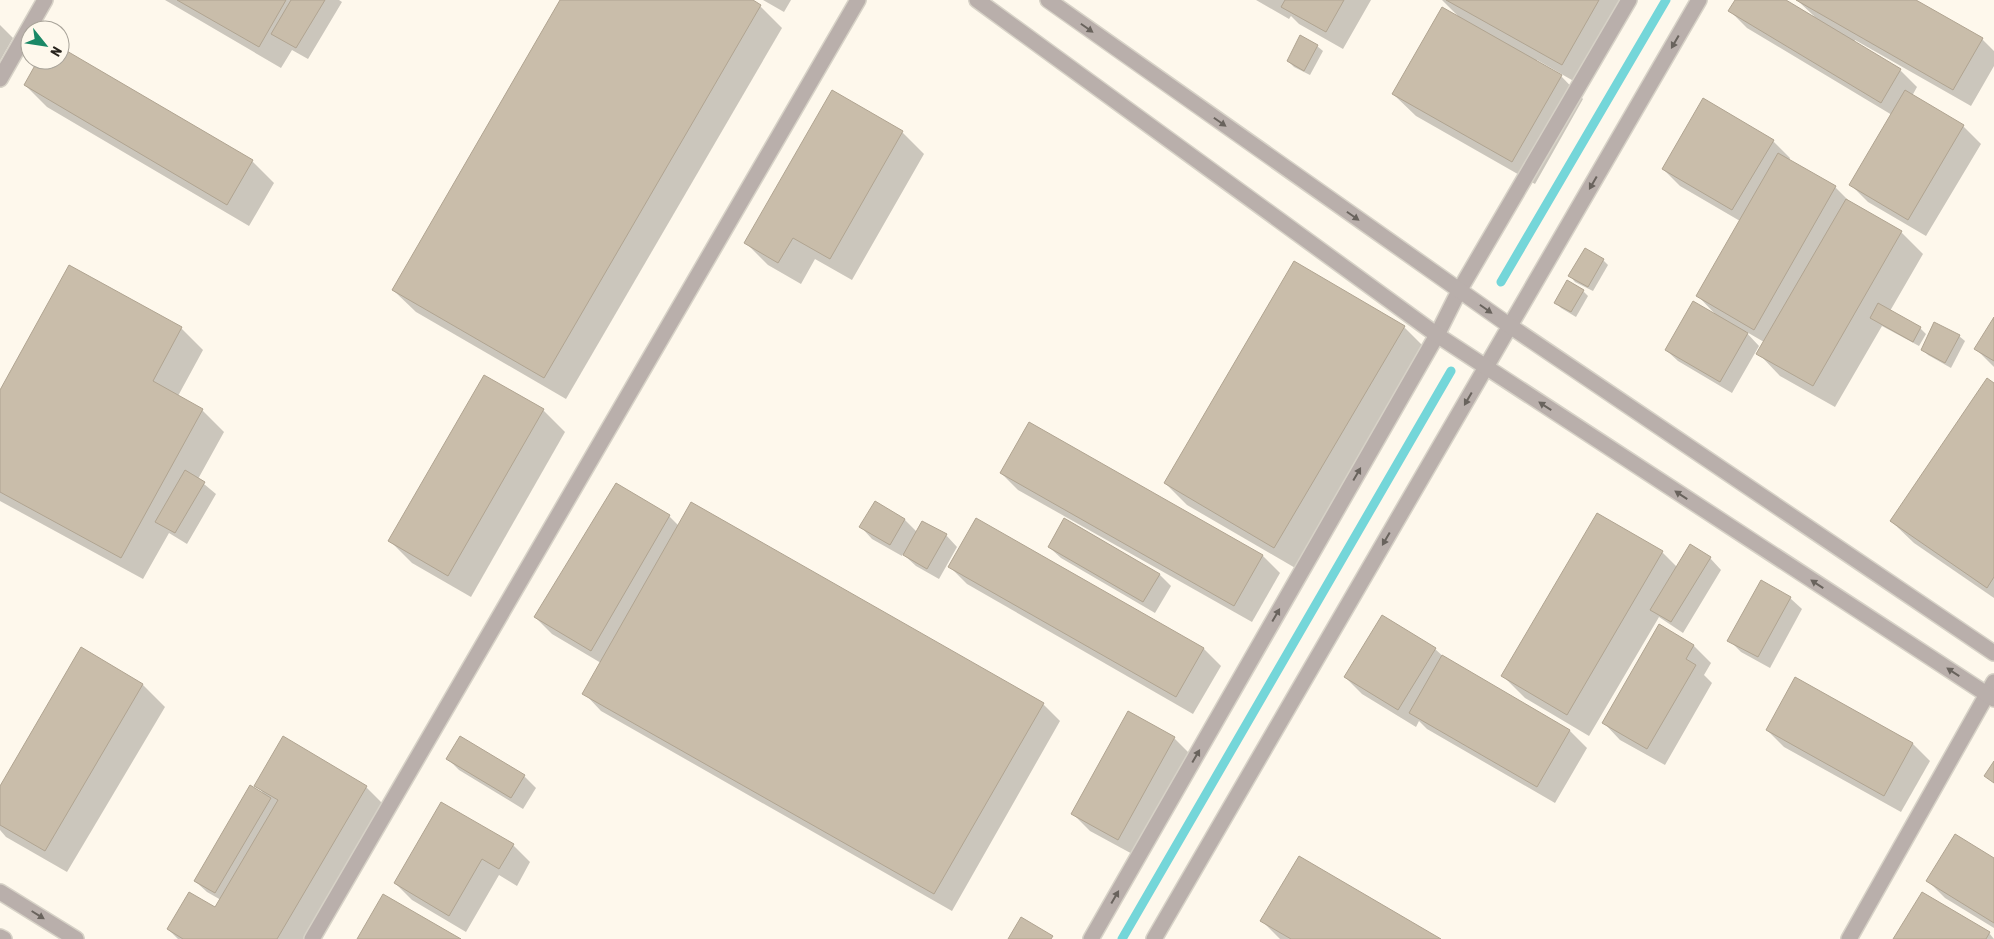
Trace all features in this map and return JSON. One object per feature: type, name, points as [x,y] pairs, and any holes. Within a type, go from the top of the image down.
[{"type":"street","points":[[0,79],[45,0]]},
{"type":"street","points":[[312,939],[858,0]]},
{"type":"street","points":[[977,0],[1437,335],[1992,692],[1849,939]]},
{"type":"street","points":[[1048,0],[1510,326],[1994,653]]},
{"type":"street","points":[[1091,939],[1437,335],[1459,290],[1629,0]]},
{"type":"street","points":[[1154,939],[1699,0]]},
{"type":"street","points":[[0,892],[76,939]]},
{"type":"street","points":[[0,937],[4,939]]},
{"type":"building","points":[[177,0],[286,0],[259,47]]},
{"type":"building","points":[[291,0],[325,0],[296,48],[271,34]]},
{"type":"building","points":[[560,0],[753,0],[761,5],[544,378],[392,290]]},
{"type":"building","points":[[1285,0],[1344,0],[1326,32],[1281,7]]},
{"type":"building","points":[[1446,0],[1599,0],[1562,65]]},
{"type":"building","points":[[1735,0],[1786,0],[1901,69],[1881,103],[1728,11]]},
{"type":"building","points":[[1796,0],[1916,0],[1983,38],[1953,90]]},
{"type":"building","points":[[1442,7],[1562,75],[1512,162],[1392,94]]},
{"type":"building","points":[[1300,35],[1318,45],[1304,71],[1287,61]]},
{"type":"building","points":[[70,53],[253,160],[227,205],[24,85],[32,70],[70,70]]},
{"type":"building","points":[[832,90],[903,131],[830,259],[793,238],[778,263],[744,243]]},
{"type":"building","points":[[1905,90],[1964,125],[1908,220],[1849,185]]},
{"type":"building","points":[[1703,98],[1774,140],[1732,210],[1662,169]]},
{"type":"building","points":[[1778,153],[1836,186],[1754,330],[1696,296]]},
{"type":"building","points":[[1846,199],[1902,231],[1813,386],[1756,354]]},
{"type":"building","points":[[1585,248],[1604,259],[1588,287],[1568,276]]},
{"type":"building","points":[[1294,261],[1405,326],[1274,548],[1164,483]]},
{"type":"building","points":[[69,265],[182,327],[153,381],[203,409],[121,558],[0,492],[0,390]]},
{"type":"building","points":[[1567,280],[1584,290],[1571,312],[1554,303]]},
{"type":"building","points":[[1693,301],[1748,333],[1720,382],[1665,350]]},
{"type":"building","points":[[1878,303],[1921,327],[1913,342],[1870,318]]},
{"type":"building","points":[[1994,317],[1994,361],[1974,349]]},
{"type":"building","points":[[1934,322],[1960,335],[1945,363],[1921,350]]},
{"type":"building","points":[[484,375],[544,409],[448,576],[388,541]]},
{"type":"building","points":[[1987,378],[1994,383],[1994,577],[1987,588],[1890,521]]},
{"type":"building","points":[[1029,422],[1263,555],[1234,606],[1000,473]]},
{"type":"building","points":[[185,470],[205,482],[175,533],[155,522]]},
{"type":"building","points":[[616,483],[670,515],[591,651],[534,617]]},
{"type":"building","points":[[875,501],[905,519],[890,545],[859,527]]},
{"type":"building","points":[[691,502],[1044,703],[934,894],[582,694]]},
{"type":"building","points":[[1597,513],[1663,551],[1567,715],[1501,676]]},
{"type":"building","points":[[976,518],[1204,648],[1176,697],[948,567]]},
{"type":"building","points":[[1064,518],[1160,574],[1143,602],[1048,547]]},
{"type":"building","points":[[922,521],[947,534],[927,569],[903,555]]},
{"type":"building","points":[[1690,544],[1711,557],[1671,622],[1650,610]]},
{"type":"building","points":[[1761,580],[1791,597],[1758,657],[1727,641]]},
{"type":"building","points":[[1382,615],[1436,648],[1398,710],[1344,677]]},
{"type":"building","points":[[1659,624],[1694,645],[1686,659],[1696,665],[1647,749],[1602,723]]},
{"type":"building","points":[[81,647],[143,684],[45,851],[0,825],[0,786]]},
{"type":"building","points":[[1442,655],[1570,730],[1537,787],[1409,713]]},
{"type":"building","points":[[1795,677],[1913,743],[1884,796],[1766,730]]},
{"type":"building","points":[[1128,711],[1175,737],[1118,840],[1071,814]]},
{"type":"building","points":[[283,736],[367,786],[277,939],[183,939],[167,929],[189,892],[215,907],[278,800],[254,786]]},
{"type":"building","points":[[460,736],[525,775],[511,798],[446,759]]},
{"type":"building","points":[[1994,761],[1994,783],[1984,776]]},
{"type":"building","points":[[250,785],[271,798],[215,893],[194,881]]},
{"type":"building","points":[[441,802],[514,844],[499,869],[482,859],[449,916],[394,883]]},
{"type":"building","points":[[1955,834],[1994,858],[1994,923],[1926,881]]},
{"type":"building","points":[[1299,856],[1441,939],[1291,939],[1260,921]]},
{"type":"building","points":[[1922,892],[1990,932],[1986,939],[1893,939]]},
{"type":"building","points":[[383,894],[461,939],[357,939]]},
{"type":"building","points":[[1021,917],[1053,936],[1051,939],[1008,939]]},
{"type":"waterway","points":[[1501,282],[1666,0]]},
{"type":"waterway","points":[[1122,939],[1451,371]]}]
